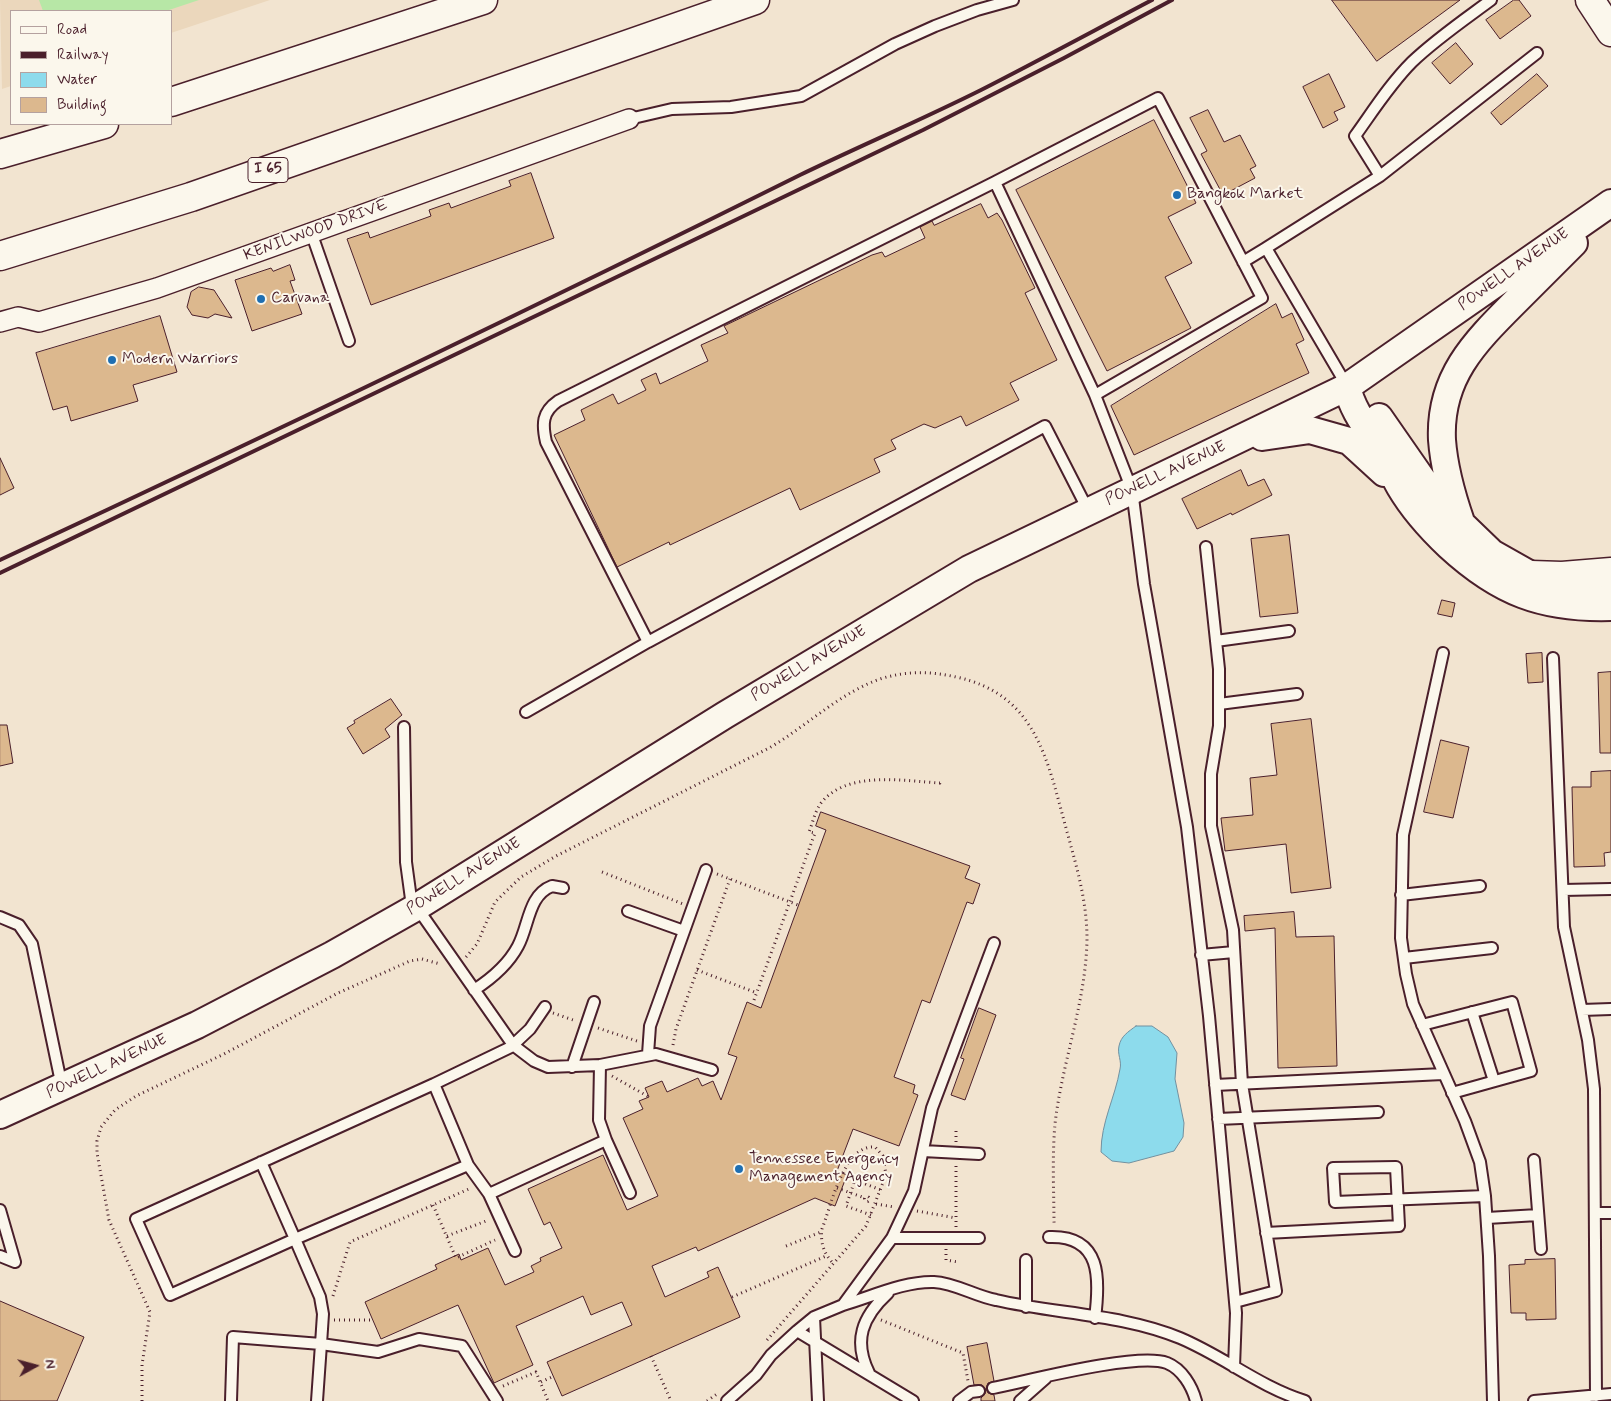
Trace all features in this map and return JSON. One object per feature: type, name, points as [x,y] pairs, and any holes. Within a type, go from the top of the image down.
[{"type":"highway","points":[[172,102],[483,0]]},
{"type":"highway","name":"I 65","points":[[0,256],[191,197],[533,76],[719,0]]},
{"type":"highway","points":[[533,76],[755,0]]},
{"type":"highway","points":[[1590,0],[1611,32]]},
{"type":"highway","points":[[0,154],[101,125]]},
{"type":"highway","points":[[1530,575],[1562,576],[1611,572]]},
{"type":"main road","name":"POWELL AVENUE","points":[[0,1115],[197,1025],[332,956],[415,908],[890,614],[969,569],[1088,510],[1347,387],[1611,205]]},
{"type":"main road","points":[[1461,522],[1446,466],[1442,439],[1444,411],[1456,372],[1480,338],[1611,205]]},
{"type":"main road","points":[[1347,387],[1351,404],[1385,458],[1400,488],[1416,510],[1446,543],[1480,572],[1518,594],[1560,606],[1611,607]]},
{"type":"main road","points":[[1347,387],[1364,394],[1436,499],[1492,553],[1530,575],[1566,584],[1611,589]]},
{"type":"main road","points":[[1237,440],[1310,430],[1349,441],[1400,488]]},
{"type":"street","name":"KENILWOOD DRIVE","points":[[0,322],[18,318],[39,322],[157,288],[629,119]]},
{"type":"lane","points":[[629,119],[672,109],[731,107],[801,96],[895,44],[977,10],[1013,0]]},
{"type":"lane","points":[[1380,176],[1355,136],[1384,94],[1411,63],[1443,35],[1491,0]]},
{"type":"lane","points":[[1243,262],[1380,176],[1537,53]]},
{"type":"lane","points":[[648,642],[546,442],[543,425],[549,408],[558,400],[604,376],[995,182],[1158,98],[1262,298],[1095,395]]},
{"type":"lane","points":[[995,182],[1095,395],[1132,490],[1144,584],[1187,826],[1215,1085],[1235,1302],[1234,1367]]},
{"type":"lane","points":[[311,232],[349,341]]},
{"type":"lane","points":[[1266,248],[1347,387]]},
{"type":"lane","points":[[526,712],[648,642],[1045,426],[1088,510]]},
{"type":"lane","points":[[1206,547],[1216,642],[1219,704],[1219,726],[1211,774],[1211,826],[1233,930],[1242,1084],[1276,1291],[1235,1302]]},
{"type":"lane","points":[[1216,642],[1289,631]]},
{"type":"lane","points":[[1443,654],[1404,825],[1401,895],[1404,958],[1413,1004],[1480,1162],[1487,1218],[1494,1401]]},
{"type":"lane","points":[[1553,658],[1564,927],[1582,1010],[1594,1089],[1596,1396]]},
{"type":"lane","points":[[1219,704],[1297,694]]},
{"type":"lane","points":[[404,728],[406,862],[410,894],[415,908],[513,1045],[534,1061],[548,1067],[600,1067],[648,1054],[662,1054],[712,1070]]},
{"type":"lane","points":[[648,1054],[650,1026],[706,870]]},
{"type":"lane","points":[[474,990],[498,972],[512,955],[518,946],[537,897],[552,886],[563,888]]},
{"type":"lane","points":[[1401,895],[1480,886]]},
{"type":"lane","points":[[1563,890],[1611,889]]},
{"type":"lane","points":[[628,911],[684,931]]},
{"type":"lane","points":[[0,917],[18,925],[32,944],[62,1088]]},
{"type":"lane","points":[[842,1305],[892,1238],[914,1191],[932,1108],[994,943]]},
{"type":"lane","points":[[1404,958],[1492,948]]},
{"type":"lane","points":[[1201,955],[1234,952]]},
{"type":"lane","points":[[572,1067],[594,1002]]},
{"type":"lane","points":[[1422,1025],[1512,1002],[1531,1071],[1452,1093]]},
{"type":"lane","points":[[468,1165],[170,1295],[136,1219],[434,1084],[513,1045],[530,1029],[544,1008]]},
{"type":"lane","points":[[1582,1010],[1611,1009]]},
{"type":"lane","points":[[1472,1012],[1494,1081]]},
{"type":"lane","points":[[600,1067],[599,1120],[630,1193]]},
{"type":"lane","points":[[1215,1085],[1444,1074]]},
{"type":"lane","points":[[434,1084],[468,1165],[489,1194],[515,1251]]},
{"type":"lane","points":[[1218,1118],[1378,1112]]},
{"type":"lane","points":[[489,1194],[606,1140]]},
{"type":"lane","points":[[923,1151],[979,1154]]},
{"type":"lane","points":[[1534,1160],[1541,1249]]},
{"type":"lane","points":[[261,1162],[320,1297],[323,1314],[324,1345],[317,1401]]},
{"type":"lane","points":[[1266,1234],[1399,1226],[1398,1200],[1396,1167],[1333,1168],[1335,1202],[1398,1200],[1485,1196]]},
{"type":"lane","points":[[0,1210],[15,1262],[0,1256]]},
{"type":"lane","points":[[1595,1213],[1611,1213]]},
{"type":"lane","points":[[1487,1218],[1538,1215]]},
{"type":"lane","points":[[1051,1237],[1065,1238],[1079,1244],[1093,1259],[1099,1288],[1095,1318]]},
{"type":"lane","points":[[892,1238],[979,1238]]},
{"type":"lane","points":[[1026,1260],[1026,1307]]},
{"type":"lane","points":[[727,1401],[750,1381],[771,1355],[796,1330],[814,1317],[842,1305],[890,1291],[934,1282],[1026,1307],[1131,1323],[1165,1332],[1198,1347],[1268,1387],[1305,1401]]},
{"type":"lane","points":[[870,1374],[861,1355],[860,1346],[865,1322],[869,1314],[890,1291]]},
{"type":"lane","points":[[814,1317],[818,1401]]},
{"type":"lane","points":[[796,1330],[913,1401]]},
{"type":"lane","points":[[231,1401],[233,1337],[378,1352],[419,1338],[462,1346],[497,1401]]},
{"type":"lane","points":[[993,1388],[1128,1362],[1158,1361],[1167,1363],[1181,1373],[1193,1390],[1196,1401]]},
{"type":"lane","points":[[1020,1401],[1047,1377]]},
{"type":"lane","points":[[959,1401],[975,1391]]},
{"type":"lane","points":[[1534,1401],[1611,1394]]},
{"type":"path","points":[[142,1401],[142,1374],[150,1312],[109,1220],[97,1140],[101,1127],[108,1117],[136,1096],[390,969],[410,961],[434,961],[446,966],[461,961],[477,944],[495,902],[520,878],[556,856],[769,748],[790,736],[839,699],[861,686],[889,677],[923,672],[960,678],[999,692],[1021,712],[1036,737],[1052,781],[1084,896],[1087,937],[1083,981],[1055,1124],[1051,1237]]},
{"type":"path","points":[[754,1000],[815,833],[810,832],[817,810],[828,797],[845,786],[856,783],[894,781],[940,783],[941,780]]},
{"type":"path","points":[[706,870],[798,905]]},
{"type":"path","points":[[602,872],[693,907]]},
{"type":"path","points":[[673,1045],[676,1029],[730,879]]},
{"type":"path","points":[[697,970],[757,993]]},
{"type":"path","points":[[544,1008],[634,1041],[678,1047]]},
{"type":"path","points":[[600,1067],[648,1097]]},
{"type":"path","points":[[956,1130],[956,1243],[947,1246],[946,1260],[958,1262]]},
{"type":"path","points":[[763,1345],[862,1232],[871,1215],[886,1175],[882,1151],[873,1146],[864,1148],[852,1158],[843,1172],[822,1232],[826,1256],[833,1264]]},
{"type":"path","points":[[871,1215],[846,1206],[855,1180],[881,1190]]},
{"type":"path","points":[[332,1299],[350,1242],[470,1189],[480,1182]]},
{"type":"path","points":[[837,1188],[865,1198]]},
{"type":"path","points":[[433,1205],[456,1258],[495,1242],[492,1234]]},
{"type":"path","points":[[446,1236],[485,1220],[488,1227]]},
{"type":"path","points":[[786,1246],[822,1232]]},
{"type":"path","points":[[732,1297],[826,1256]]},
{"type":"path","points":[[324,1345],[331,1313]]},
{"type":"path","points":[[869,1314],[963,1353],[975,1391]]},
{"type":"path","points":[[651,1356],[671,1401]]},
{"type":"path","points":[[490,1391],[536,1372],[548,1401]]},
{"type":"path","points":[[540,1382],[554,1376]]},
{"type":"path","points":[[707,1401],[721,1391]]},
{"type":"shaded area","points":[[0,0],[270,0],[172,33],[172,10],[10,10],[10,86],[2,89]]},
{"type":"green space","points":[[39,0],[199,0],[169,10],[43,10]]},
{"type":"water","points":[[1136,1026],[1152,1026],[1168,1037],[1177,1053],[1175,1079],[1184,1123],[1183,1137],[1174,1151],[1129,1163],[1112,1161],[1101,1152],[1103,1130],[1120,1069],[1119,1046],[1123,1037]]},
{"type":"building","points":[[1332,0],[1460,0],[1377,61]]},
{"type":"building","points":[[1514,0],[1519,0],[1531,16],[1500,39],[1486,20]]},
{"type":"building","points":[[1456,43],[1473,64],[1450,84],[1432,63]]},
{"type":"building","points":[[1329,74],[1345,107],[1334,112],[1338,120],[1323,128],[1303,87]]},
{"type":"building","points":[[1537,74],[1548,86],[1501,125],[1491,113]]},
{"type":"building","points":[[1208,110],[1224,142],[1240,135],[1256,166],[1250,169],[1255,178],[1223,195],[1201,154],[1207,151],[1190,118]]},
{"type":"building","points":[[1154,120],[1196,203],[1168,217],[1192,263],[1165,277],[1191,328],[1107,371],[1016,190]]},
{"type":"building","points":[[531,173],[554,238],[371,305],[347,239],[368,232],[370,238],[431,216],[429,210],[449,203],[451,208],[511,186],[509,181]]},
{"type":"building","points":[[981,204],[988,218],[997,213],[1002,220],[1035,288],[1025,293],[1057,360],[1010,383],[1019,400],[966,426],[961,416],[935,428],[924,424],[891,440],[896,449],[874,459],[880,472],[800,510],[790,488],[670,545],[669,542],[617,567],[554,435],[585,420],[581,410],[613,394],[618,404],[646,390],[641,380],[656,373],[660,384],[708,361],[701,345],[728,333],[724,326],[872,255],[882,252],[885,257],[925,238],[920,227],[932,221],[934,225]]},
{"type":"building","points":[[290,265],[295,280],[290,281],[302,314],[252,331],[235,280],[271,268],[273,271]]},
{"type":"building","points":[[199,287],[214,290],[232,318],[215,314],[208,318],[192,315],[187,307],[191,292]]},
{"type":"building","points":[[1276,304],[1282,318],[1292,313],[1304,340],[1296,344],[1309,373],[1134,455],[1111,406]]},
{"type":"building","points":[[160,316],[177,372],[133,385],[138,401],[71,421],[67,406],[53,410],[36,353]]},
{"type":"building","points":[[0,458],[14,488],[0,495]]},
{"type":"building","points":[[1241,470],[1248,486],[1264,479],[1272,495],[1232,515],[1231,513],[1197,529],[1182,499]]},
{"type":"building","points":[[1289,535],[1298,613],[1260,617],[1251,539]]},
{"type":"building","points":[[1442,600],[1455,603],[1452,617],[1438,614]]},
{"type":"building","points":[[1542,653],[1543,682],[1528,683],[1526,654]]},
{"type":"building","points":[[1611,672],[1611,753],[1600,753],[1598,673]]},
{"type":"building","points":[[391,699],[402,715],[385,729],[390,737],[363,754],[347,728],[355,723],[354,721]]},
{"type":"building","points":[[1311,719],[1331,888],[1291,893],[1286,844],[1225,851],[1221,818],[1253,815],[1250,778],[1277,775],[1271,724]]},
{"type":"building","points":[[0,725],[7,725],[13,763],[0,766]]},
{"type":"building","points":[[1441,740],[1469,747],[1453,818],[1424,812]]},
{"type":"building","points":[[1611,771],[1611,852],[1604,853],[1605,866],[1574,867],[1572,787],[1591,787],[1591,772]]},
{"type":"building","points":[[821,812],[970,866],[965,878],[980,884],[973,904],[967,902],[930,1003],[922,1000],[894,1077],[915,1085],[913,1093],[918,1095],[899,1146],[853,1129],[837,1171],[847,1175],[835,1206],[815,1198],[698,1251],[696,1247],[652,1266],[665,1297],[709,1277],[707,1272],[718,1267],[740,1317],[562,1396],[547,1362],[632,1325],[622,1302],[591,1315],[583,1296],[516,1326],[533,1365],[494,1383],[458,1305],[381,1339],[365,1302],[437,1269],[435,1265],[459,1254],[461,1260],[488,1248],[505,1285],[534,1272],[531,1266],[541,1261],[540,1258],[562,1248],[550,1222],[544,1225],[528,1189],[603,1155],[627,1210],[658,1196],[623,1118],[643,1109],[639,1101],[649,1097],[645,1088],[662,1081],[667,1092],[698,1078],[702,1086],[713,1081],[721,1100],[737,1057],[728,1054],[747,1002],[761,1008],[826,830],[816,826]]},
{"type":"building","points":[[1294,912],[1296,937],[1334,936],[1337,1066],[1278,1068],[1275,928],[1245,931],[1244,916]]},
{"type":"building","points":[[979,1008],[996,1015],[965,1100],[951,1095],[964,1059],[961,1058]]},
{"type":"building","points":[[1555,1259],[1556,1319],[1526,1320],[1526,1313],[1511,1313],[1509,1265],[1525,1264],[1525,1260]]},
{"type":"building","points":[[0,1301],[84,1337],[57,1401],[0,1401]]},
{"type":"building","points":[[987,1343],[994,1381],[988,1383],[986,1389],[988,1393],[994,1395],[995,1401],[981,1401],[986,1390],[982,1385],[974,1385],[967,1347]]},
{"type":"railway","points":[[0,560],[301,418],[800,175],[958,101],[1152,0]]},
{"type":"railway","points":[[0,573],[923,130],[1172,0]]},
{"type":"place","name":"Bangkok Market","points":[[1177,195]]},
{"type":"place","name":"Carvana","points":[[261,299]]},
{"type":"place","name":"Modern Warriors","points":[[112,360]]},
{"type":"place","name":"Tennessee Emergency Management Agency","points":[[739,1169]]}]
